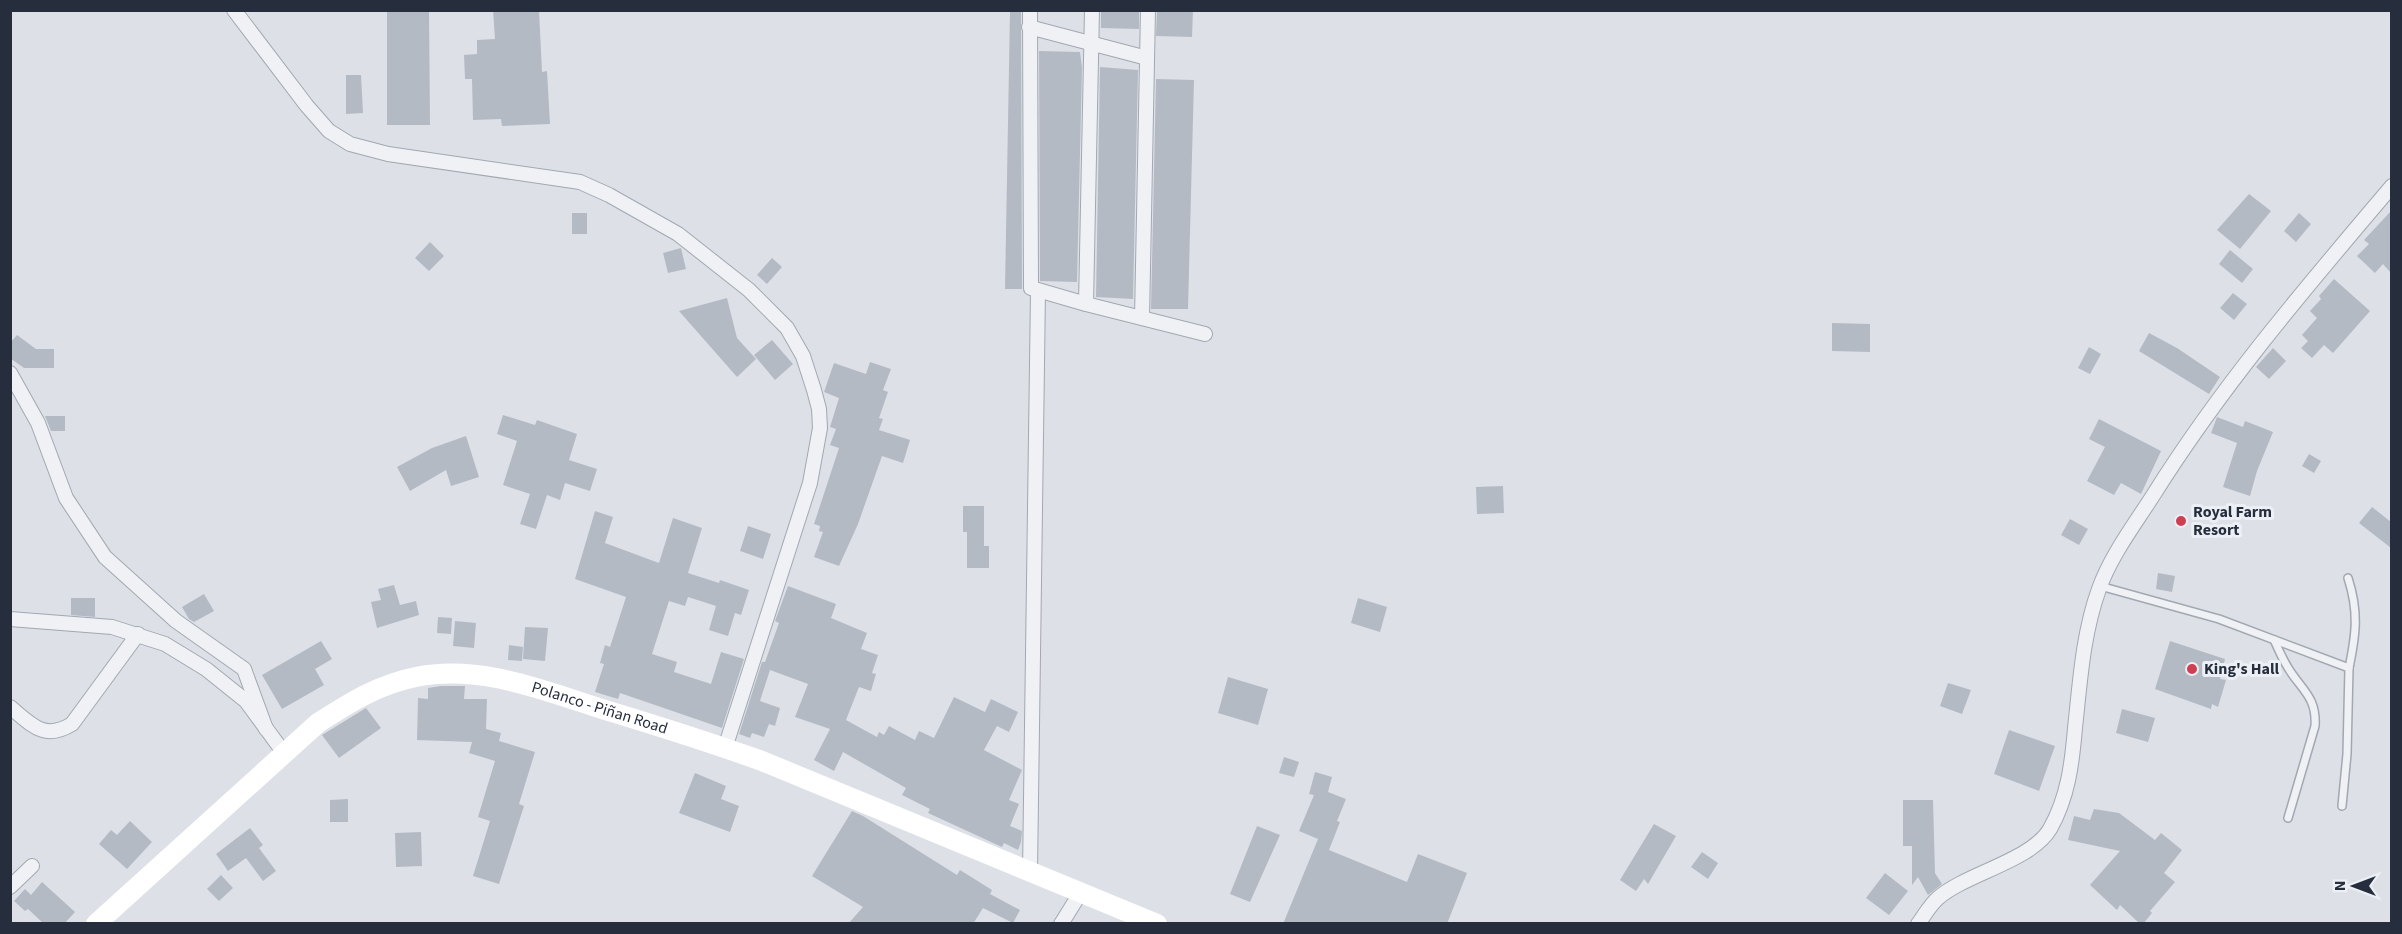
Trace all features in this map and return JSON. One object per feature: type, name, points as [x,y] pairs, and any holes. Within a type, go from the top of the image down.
[{"type":"main road","name":"Polanco - Piñan Road","points":[[96,924],[318,723],[380,687],[417,676],[449,673],[488,675],[526,685],[762,761],[1157,924]]},
{"type":"street","points":[[234,10],[307,106],[329,131],[350,144],[388,154],[580,182],[609,195],[678,234],[749,290],[787,328],[806,367],[819,409],[820,428],[810,483],[725,748]]},
{"type":"street","points":[[1030,10],[1031,288],[1205,334]]},
{"type":"street","points":[[1086,304],[1092,10]]},
{"type":"street","points":[[1142,318],[1148,10]]},
{"type":"street","points":[[1029,27],[1148,58]]},
{"type":"street","points":[[1918,924],[1938,898],[2032,848],[2049,831],[2070,777],[2089,620],[2100,586],[2117,551],[2181,452],[2241,370],[2391,186]]},
{"type":"street","points":[[1030,872],[1038,291]]},
{"type":"street","points":[[10,374],[38,423],[66,498],[105,557],[176,621],[244,669],[266,729]]},
{"type":"street","points":[[10,619],[112,627],[165,644],[206,669],[246,701],[284,753]]},
{"type":"street","points":[[10,707],[37,729],[46,732],[64,729],[72,724],[138,634]]},
{"type":"street","points":[[10,887],[32,866]]},
{"type":"street","points":[[1061,924],[1081,892]]},
{"type":"lane","points":[[2342,806],[2347,754],[2349,668],[2356,633],[2355,601],[2348,578]]},
{"type":"lane","points":[[2100,586],[2219,619],[2349,668]]},
{"type":"lane","points":[[2274,640],[2287,668],[2313,703],[2316,715],[2315,726],[2288,818]]},
{"type":"building","points":[[387,10],[429,10],[430,125],[387,125]]},
{"type":"building","points":[[493,10],[539,10],[542,72],[547,71],[550,124],[502,126],[501,119],[473,120],[472,79],[465,79],[464,55],[477,54],[477,40],[495,39]]},
{"type":"building","points":[[1010,10],[1021,10],[1022,289],[1005,289]]},
{"type":"building","points":[[1101,10],[1139,10],[1139,29],[1101,28]]},
{"type":"building","points":[[1157,10],[1193,10],[1192,37],[1156,36]]},
{"type":"building","points":[[1039,51],[1080,52],[1082,67],[1077,282],[1040,281]]},
{"type":"building","points":[[1100,67],[1138,70],[1133,299],[1096,297]]},
{"type":"building","points":[[346,75],[361,75],[363,113],[346,114]]},
{"type":"building","points":[[1156,79],[1194,80],[1188,309],[1151,309]]},
{"type":"building","points":[[2249,194],[2271,211],[2240,249],[2217,230]]},
{"type":"building","points":[[2391,211],[2391,273],[2383,264],[2375,273],[2357,256],[2369,244],[2364,240]]},
{"type":"building","points":[[572,213],[587,213],[587,234],[572,234]]},
{"type":"building","points":[[2299,213],[2311,224],[2296,242],[2284,231]]},
{"type":"building","points":[[430,242],[444,256],[429,271],[415,258]]},
{"type":"building","points":[[681,248],[686,269],[668,273],[663,253]]},
{"type":"building","points":[[2230,250],[2253,269],[2242,283],[2219,264]]},
{"type":"building","points":[[772,258],[782,267],[767,284],[757,275]]},
{"type":"building","points":[[2334,279],[2370,311],[2333,353],[2324,345],[2312,358],[2301,348],[2308,341],[2302,335],[2317,318],[2310,311]]},
{"type":"building","points":[[2233,293],[2247,304],[2234,320],[2220,308]]},
{"type":"building","points":[[727,298],[737,338],[756,359],[737,377],[679,311]]},
{"type":"building","points":[[1832,323],[1870,324],[1870,352],[1832,351]]},
{"type":"building","points":[[2149,333],[2177,348],[2220,377],[2209,394],[2139,351]]},
{"type":"building","points":[[17,335],[36,349],[54,349],[54,368],[24,368],[10,358],[10,343]]},
{"type":"building","points":[[772,340],[793,364],[775,380],[754,355]]},
{"type":"building","points":[[2089,347],[2101,354],[2090,374],[2078,368]]},
{"type":"building","points":[[2273,348],[2286,361],[2269,379],[2256,367]]},
{"type":"building","points":[[870,362],[891,369],[883,390],[888,392],[879,418],[883,419],[879,430],[910,440],[903,463],[882,456],[858,524],[839,566],[814,557],[823,532],[819,531],[820,526],[814,524],[839,448],[830,445],[836,429],[830,427],[839,398],[824,392],[834,363],[866,374]]},
{"type":"building","points":[[503,415],[535,425],[537,420],[577,434],[569,460],[597,469],[590,491],[565,483],[560,500],[547,495],[536,529],[520,524],[530,494],[503,485],[517,441],[497,434]]},
{"type":"building","points":[[45,416],[65,416],[65,431],[51,431]]},
{"type":"building","points":[[2217,417],[2243,427],[2245,421],[2273,432],[2257,471],[2250,496],[2223,487],[2237,443],[2211,433]]},
{"type":"building","points":[[2099,419],[2161,451],[2141,494],[2121,483],[2114,495],[2087,481],[2105,447],[2089,439]]},
{"type":"building","points":[[466,436],[479,477],[451,486],[446,470],[410,491],[397,467],[432,448]]},
{"type":"building","points":[[2309,454],[2321,461],[2314,473],[2302,466]]},
{"type":"building","points":[[1503,486],[1504,513],[1477,514],[1476,487]]},
{"type":"building","points":[[963,506],[984,506],[984,546],[989,546],[989,568],[967,568],[967,532],[963,532]]},
{"type":"building","points":[[2372,507],[2391,522],[2391,548],[2359,523]]},
{"type":"building","points":[[595,511],[613,517],[605,543],[659,563],[673,518],[702,528],[688,573],[719,583],[720,580],[749,590],[741,615],[735,613],[728,636],[709,630],[716,606],[688,597],[685,606],[669,601],[652,654],[677,662],[674,672],[711,684],[721,652],[744,659],[722,728],[620,693],[618,699],[595,692],[604,664],[600,663],[605,645],[610,647],[626,597],[575,579]]},
{"type":"building","points":[[2070,519],[2088,529],[2079,545],[2061,535]]},
{"type":"building","points":[[748,526],[771,534],[763,559],[740,551]]},
{"type":"building","points":[[2158,573],[2175,576],[2172,592],[2156,589]]},
{"type":"building","points":[[394,585],[400,605],[416,601],[419,615],[377,628],[371,602],[381,600],[378,589]]},
{"type":"building","points":[[788,586],[836,604],[831,618],[867,633],[861,649],[878,655],[872,673],[876,674],[871,691],[859,687],[846,720],[877,737],[879,732],[884,735],[889,726],[915,740],[919,731],[934,738],[954,697],[985,712],[991,699],[1018,712],[1009,732],[997,726],[984,750],[1022,770],[1009,800],[1019,804],[1010,826],[1022,831],[1018,850],[1004,843],[1002,847],[928,813],[930,809],[902,795],[906,788],[843,752],[834,771],[814,760],[830,729],[795,717],[808,684],[770,670],[760,701],[780,708],[775,726],[769,724],[764,737],[752,733],[750,738],[739,734],[762,662],[765,662],[779,623],[775,621]]},
{"type":"building","points":[[204,594],[214,611],[194,622],[189,619],[182,607]]},
{"type":"building","points":[[71,598],[95,598],[95,617],[71,615]]},
{"type":"building","points":[[1358,598],[1387,607],[1380,632],[1351,623]]},
{"type":"building","points":[[438,617],[452,618],[451,634],[437,633]]},
{"type":"building","points":[[455,621],[476,623],[474,648],[453,646]]},
{"type":"building","points":[[525,627],[548,628],[545,661],[523,659]]},
{"type":"building","points":[[321,641],[332,659],[315,669],[324,685],[282,709],[262,675]]},
{"type":"building","name":"King's Hall","points":[[2170,641],[2225,659],[2220,679],[2226,680],[2218,707],[2212,704],[2211,709],[2155,689]]},
{"type":"building","points":[[509,645],[523,647],[522,661],[508,660]]},
{"type":"building","points":[[1228,677],[1268,689],[1258,725],[1218,713]]},
{"type":"building","points":[[1948,683],[1971,690],[1962,714],[1940,706]]},
{"type":"building","points":[[465,686],[464,699],[487,699],[486,729],[501,733],[499,741],[535,752],[519,804],[524,806],[499,884],[473,876],[490,821],[478,817],[495,761],[469,753],[472,742],[417,740],[418,698],[428,699],[428,688]]},
{"type":"building","points":[[366,708],[381,728],[339,758],[322,735]]},
{"type":"building","points":[[2122,709],[2155,718],[2148,742],[2116,733]]},
{"type":"building","points":[[2009,730],[2055,746],[2039,791],[1994,774]]},
{"type":"building","points":[[1284,757],[1299,762],[1294,777],[1279,773]]},
{"type":"building","points":[[1315,772],[1332,777],[1328,792],[1346,799],[1329,850],[1407,882],[1418,854],[1467,873],[1447,924],[1283,924],[1318,839],[1299,831],[1314,795],[1309,794]]},
{"type":"building","points":[[695,773],[726,786],[721,799],[739,806],[730,832],[679,813]]},
{"type":"building","points":[[348,799],[348,822],[330,822],[330,800]]},
{"type":"building","points":[[1903,800],[1933,800],[1935,873],[1942,884],[1928,895],[1918,877],[1912,885],[1912,846],[1903,846]]},
{"type":"building","points":[[2094,809],[2119,813],[2155,840],[2161,833],[2182,850],[2164,873],[2175,882],[2150,911],[2152,913],[2143,924],[2140,924],[2120,905],[2117,910],[2090,885],[2120,851],[2068,840],[2074,816],[2090,820]]},
{"type":"building","points":[[852,811],[957,875],[960,870],[992,890],[990,894],[1020,910],[1013,923],[983,908],[973,924],[848,924],[863,907],[812,876]]},
{"type":"building","points":[[130,821],[152,842],[127,869],[99,844],[111,830],[117,835]]},
{"type":"building","points":[[1654,824],[1676,836],[1648,884],[1644,879],[1636,891],[1620,880]]},
{"type":"building","points":[[1257,826],[1280,835],[1250,902],[1230,894]]},
{"type":"building","points":[[250,828],[263,845],[259,848],[276,871],[263,881],[246,858],[228,871],[216,854]]},
{"type":"building","points":[[421,832],[422,866],[396,867],[395,833]]},
{"type":"building","points":[[1702,852],[1718,863],[1708,879],[1691,867]]},
{"type":"building","points":[[1885,873],[1908,891],[1889,915],[1866,898]]},
{"type":"building","points":[[221,875],[233,888],[219,901],[207,889]]},
{"type":"building","points":[[42,882],[75,912],[64,924],[44,924],[28,909],[25,911],[14,901],[25,889],[31,895]]},
{"type":"place","name":"Royal Farm Resort","points":[[2181,521]]},
{"type":"place","name":"King's Hall","points":[[2192,669]]}]
